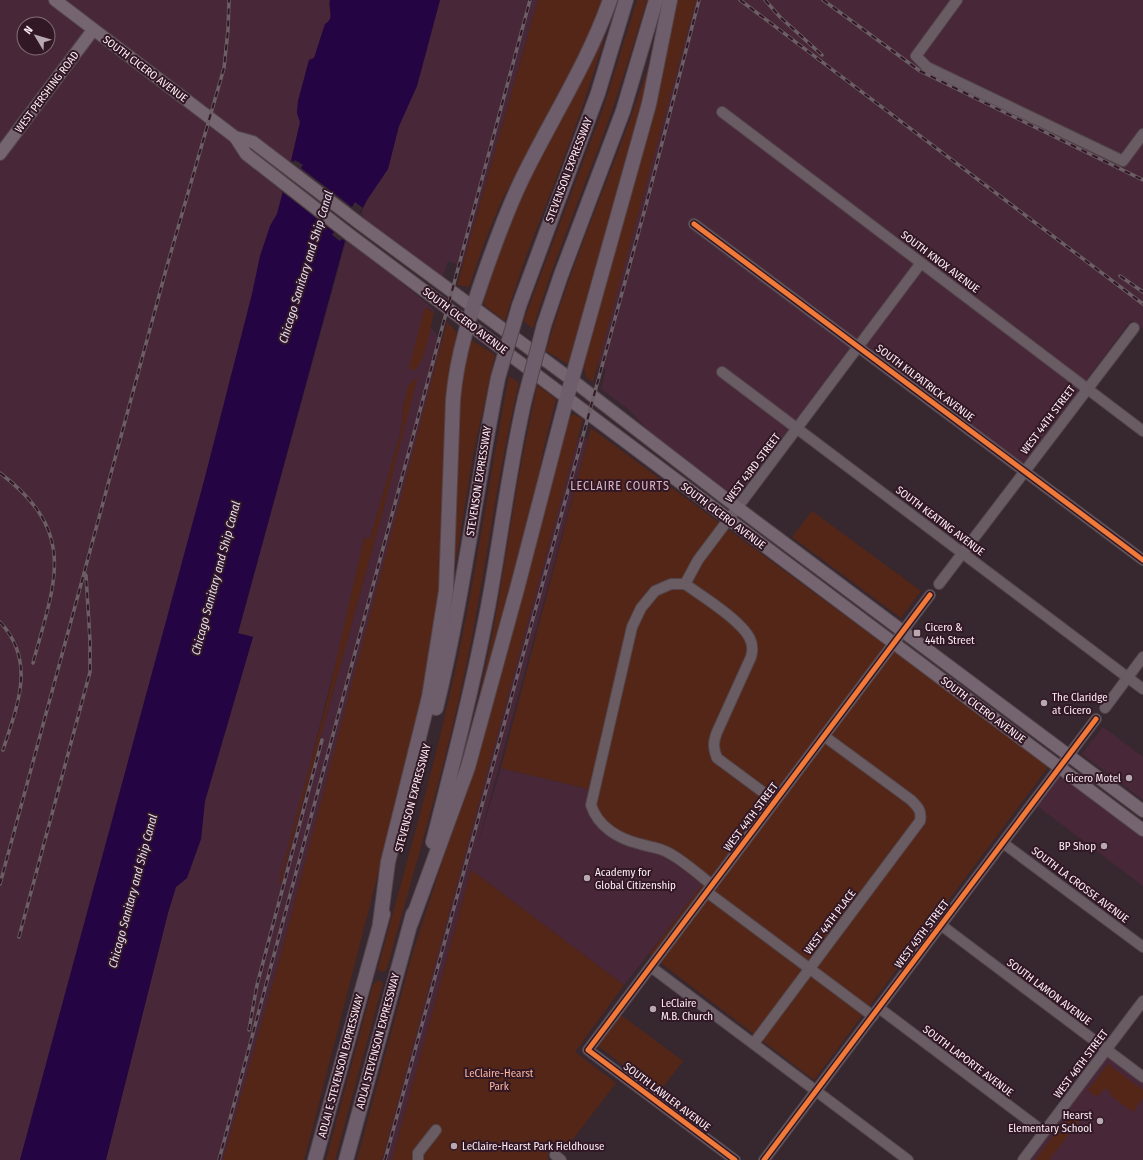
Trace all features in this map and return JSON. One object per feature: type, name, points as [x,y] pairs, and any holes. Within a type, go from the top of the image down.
[{"type":"highway","points":[[380,923],[388,862],[429,697],[443,619],[446,591],[455,373],[467,322],[505,217],[522,179],[593,42],[610,0]]},
{"type":"highway","name":"STEVENSON EXPRESSWAY","points":[[367,971],[426,748],[452,638],[480,471],[498,378],[519,306],[543,238],[581,142],[626,0]]},
{"type":"highway","points":[[411,923],[473,680],[491,593],[515,443],[544,325],[574,239],[623,111],[656,0]]},
{"type":"highway","points":[[411,923],[468,766],[517,589],[567,397],[649,104],[670,0]]},
{"type":"highway","name":"ADLAI STEVENSON EXPRESSWAY","points":[[346,1160],[411,923]]},
{"type":"highway","name":"ADLAI E STEVENSON EXPRESSWAY","points":[[315,1160],[367,971]]},
{"type":"main road","name":"SOUTH CICERO AVENUE","points":[[55,0],[235,137],[246,154],[350,235],[567,397],[729,521],[1143,830]]},
{"type":"main road","name":"WEST PERSHING ROAD","points":[[0,154],[93,30]]},
{"type":"main road","name":"SOUTH CICERO AVENUE","points":[[235,137],[253,142],[359,223],[572,380],[738,508],[1143,811]]},
{"type":"street","points":[[958,0],[916,56],[927,67],[1123,160],[1143,134]]},
{"type":"street","name":"SOUTH KNOX AVENUE","points":[[722,112],[1143,430]]},
{"type":"street","name":"SOUTH KILPATRICK AVENUE","points":[[694,224],[1143,560]]},
{"type":"street","name":"WEST 43RD STREET","points":[[685,584],[698,560],[729,521],[921,263]]},
{"type":"street","name":"WEST 44TH STREET","points":[[939,584],[1134,328]]},
{"type":"street","name":"SOUTH KEATING AVENUE","points":[[722,372],[1143,689]]},
{"type":"street","name":"SOUTH LAPORTE AVENUE","points":[[685,584],[671,584],[655,591],[636,617],[632,627],[592,798],[593,812],[602,824],[624,839],[666,851],[810,969],[876,1012],[1044,1132]]},
{"type":"street","points":[[685,584],[739,624],[750,638],[753,647],[752,657],[717,732],[714,741],[714,751],[718,758],[776,801]]},
{"type":"street","name":"WEST 44TH STREET","points":[[588,1050],[930,595]]},
{"type":"street","points":[[1105,708],[1143,657]]},
{"type":"street","name":"WEST 45TH STREET","points":[[764,1160],[1096,719]]},
{"type":"street","name":"WEST 44TH PLACE","points":[[754,1043],[916,828],[922,813],[911,800],[824,736]]},
{"type":"street","name":"SOUTH LA CROSSE AVENUE","points":[[1004,842],[1143,947]]},
{"type":"street","name":"SOUTH LAMON AVENUE","points":[[941,926],[1143,1077]]},
{"type":"street","points":[[651,967],[908,1160]]},
{"type":"street","name":"WEST 46TH STREET","points":[[1023,1160],[1143,1001]]},
{"type":"street","name":"SOUTH LAWLER AVENUE","points":[[588,1050],[734,1160]]},
{"type":"street","points":[[418,1160],[418,1153],[436,1130]]},
{"type":"shaded area","points":[[0,0],[330,0],[329,5],[331,16],[329,22],[325,24],[314,58],[309,60],[298,101],[297,113],[300,122],[292,157],[277,214],[270,226],[260,256],[252,294],[204,481],[20,1160],[0,1160]]},
{"type":"shaded area","points":[[440,0],[538,0],[462,266],[448,261],[443,277],[360,216],[367,200],[388,169],[399,126],[417,86]]},
{"type":"shaded area","points":[[696,0],[1143,0],[1143,329],[1131,320],[1023,464],[857,338],[737,498],[652,434],[628,409],[601,389],[606,370],[597,364]]},
{"type":"shaded area","points":[[347,238],[435,310],[434,313],[428,308],[422,358],[430,327],[442,341],[379,585],[280,958],[223,1160],[106,1160],[168,913],[176,887],[187,878],[201,839],[205,801],[253,637],[238,633]],"holes":[[[417,377],[384,507],[280,884],[342,637],[364,538],[370,539],[401,431],[403,408],[407,392],[409,386]]]},
{"type":"shaded area","name":"Academy for Global Citizenship","points":[[578,437],[588,439],[477,847],[501,768],[588,789],[586,807],[648,851],[668,858],[703,885],[624,985],[471,870],[392,1160],[382,1160]]},
{"type":"shaded area","name":"Cicero Motel","points":[[1103,727],[1143,757],[1143,800],[1082,754]]},
{"type":"shaded area","points":[[1061,773],[1143,835],[1143,886],[1036,805]]},
{"type":"shaded area","name":"Hearst Elementary School","points":[[1107,1055],[1143,1083],[1143,1160],[1028,1160]]},
{"type":"green space","points":[[538,0],[604,0],[585,43],[500,204],[484,243],[469,287],[457,285]]},
{"type":"green space","points":[[637,0],[647,0],[632,50],[610,116],[558,255],[533,329],[524,321],[525,317],[604,106]]},
{"type":"green space","points":[[676,0],[696,0],[593,382],[586,377],[584,366]]},
{"type":"green space","points":[[602,35],[605,36],[595,69],[561,166],[524,262],[505,321],[485,306],[484,301],[503,239],[515,207]]},
{"type":"green space","points":[[655,45],[640,118],[571,366],[546,351],[571,274],[643,84]]},
{"type":"green space","points":[[426,308],[434,313],[425,352],[419,365],[415,370],[411,370],[409,368],[424,310]]},
{"type":"green space","points":[[447,322],[457,333],[451,362],[447,394],[442,588],[432,646],[404,773],[310,1138],[304,1160],[223,1160],[280,958]]},
{"type":"green space","points":[[468,338],[495,355],[473,455],[451,591],[457,406]]},
{"type":"green space","points":[[418,376],[384,507],[280,884],[278,883],[326,705],[364,538],[370,539],[401,431],[403,408],[408,386]]},
{"type":"green space","points":[[509,376],[519,383],[504,452],[474,627],[459,701],[430,816],[387,968],[385,971],[380,972],[378,968],[426,792],[452,685],[468,608]]},
{"type":"green space","points":[[537,385],[556,399],[544,447],[536,492],[469,743],[494,627],[518,480]]},
{"type":"green space","points":[[574,414],[583,419],[382,1160],[357,1160],[412,955],[443,859],[469,787],[568,418]]},
{"type":"green space","points":[[591,428],[1049,766],[814,1080],[649,954],[702,885],[668,858],[648,851],[626,846],[592,821],[586,807],[588,789],[501,768]]},
{"type":"green space","points":[[812,511],[921,591],[901,618],[792,537]]},
{"type":"green space","name":"LeClaire-Hearst Park","points":[[471,870],[624,985],[575,1052],[616,1083],[564,1151],[557,1147],[551,1148],[548,1152],[548,1160],[392,1160]]},
{"type":"green space","points":[[378,980],[383,983],[335,1160],[326,1160],[373,985]]},
{"type":"green space","points":[[621,1015],[683,1061],[659,1092],[598,1046]]},
{"type":"green space","points":[[1108,1064],[1143,1090],[1143,1098],[1133,1112],[1110,1095],[1111,1093],[1105,1088],[1097,1097],[1088,1090]]},
{"type":"green space","points":[[1071,1113],[1080,1120],[1049,1160],[1035,1160]]},
{"type":"water","name":"Chicago Sanitary and Ship Canal","points":[[330,0],[440,0],[417,86],[399,126],[388,169],[367,200],[345,241],[238,633],[253,637],[205,801],[201,839],[187,878],[176,887],[168,913],[106,1160],[20,1160],[204,481],[252,294],[260,256],[270,226],[277,214],[292,157],[300,122],[297,113],[298,101],[309,60],[314,58],[325,24],[330,19]]},
{"type":"pier","points":[[291,160],[293,162],[295,160],[303,165],[301,168],[352,207],[355,202],[363,208],[360,212],[363,214],[362,217],[345,241],[342,239],[340,241],[332,235],[334,232],[281,191]]},
{"type":"railway","points":[[0,884],[167,266],[224,68],[228,30],[229,0]]},
{"type":"railway","points":[[219,1160],[530,0]]},
{"type":"railway","points":[[385,1160],[646,205],[699,0]]},
{"type":"railway","points":[[740,0],[1143,304]]},
{"type":"railway","points":[[765,0],[780,17],[822,55]]},
{"type":"railway","points":[[823,0],[920,71],[1143,180]]},
{"type":"railway","points":[[1120,276],[1143,292]]},
{"type":"railway","points":[[0,473],[25,495],[42,516],[51,538],[54,560],[53,583],[33,663]]},
{"type":"railway","points":[[19,937],[90,672],[90,641],[86,575]]},
{"type":"railway","points":[[0,622],[11,637],[18,653],[21,668],[21,684],[18,701],[3,750]]},
{"type":"railway","points":[[249,1030],[257,985],[322,740]]},
{"type":"cycle path","points":[[694,224],[1143,560]]},
{"type":"cycle path","points":[[735,1160],[588,1050],[930,595]]},
{"type":"cycle path","points":[[764,1160],[1096,719]]},
{"type":"place","name":"Cicero & 44th Street","points":[[917,633]]},
{"type":"place","name":"The Claridge at Cicero","points":[[1044,703]]},
{"type":"place","name":"Cicero Motel","points":[[1129,778]]},
{"type":"place","name":"BP Shop","points":[[1104,846]]},
{"type":"place","name":"Academy for Global Citizenship","points":[[587,878]]},
{"type":"place","name":"LeClaire M.B. Church","points":[[653,1009]]},
{"type":"place","name":"Hearst Elementary School","points":[[1100,1121]]},
{"type":"place","name":"LeClaire-Hearst Park Fieldhouse","points":[[454,1146]]},
{"type":"district","name":"LECLAIRE COURTS","points":[[620,486]]}]
